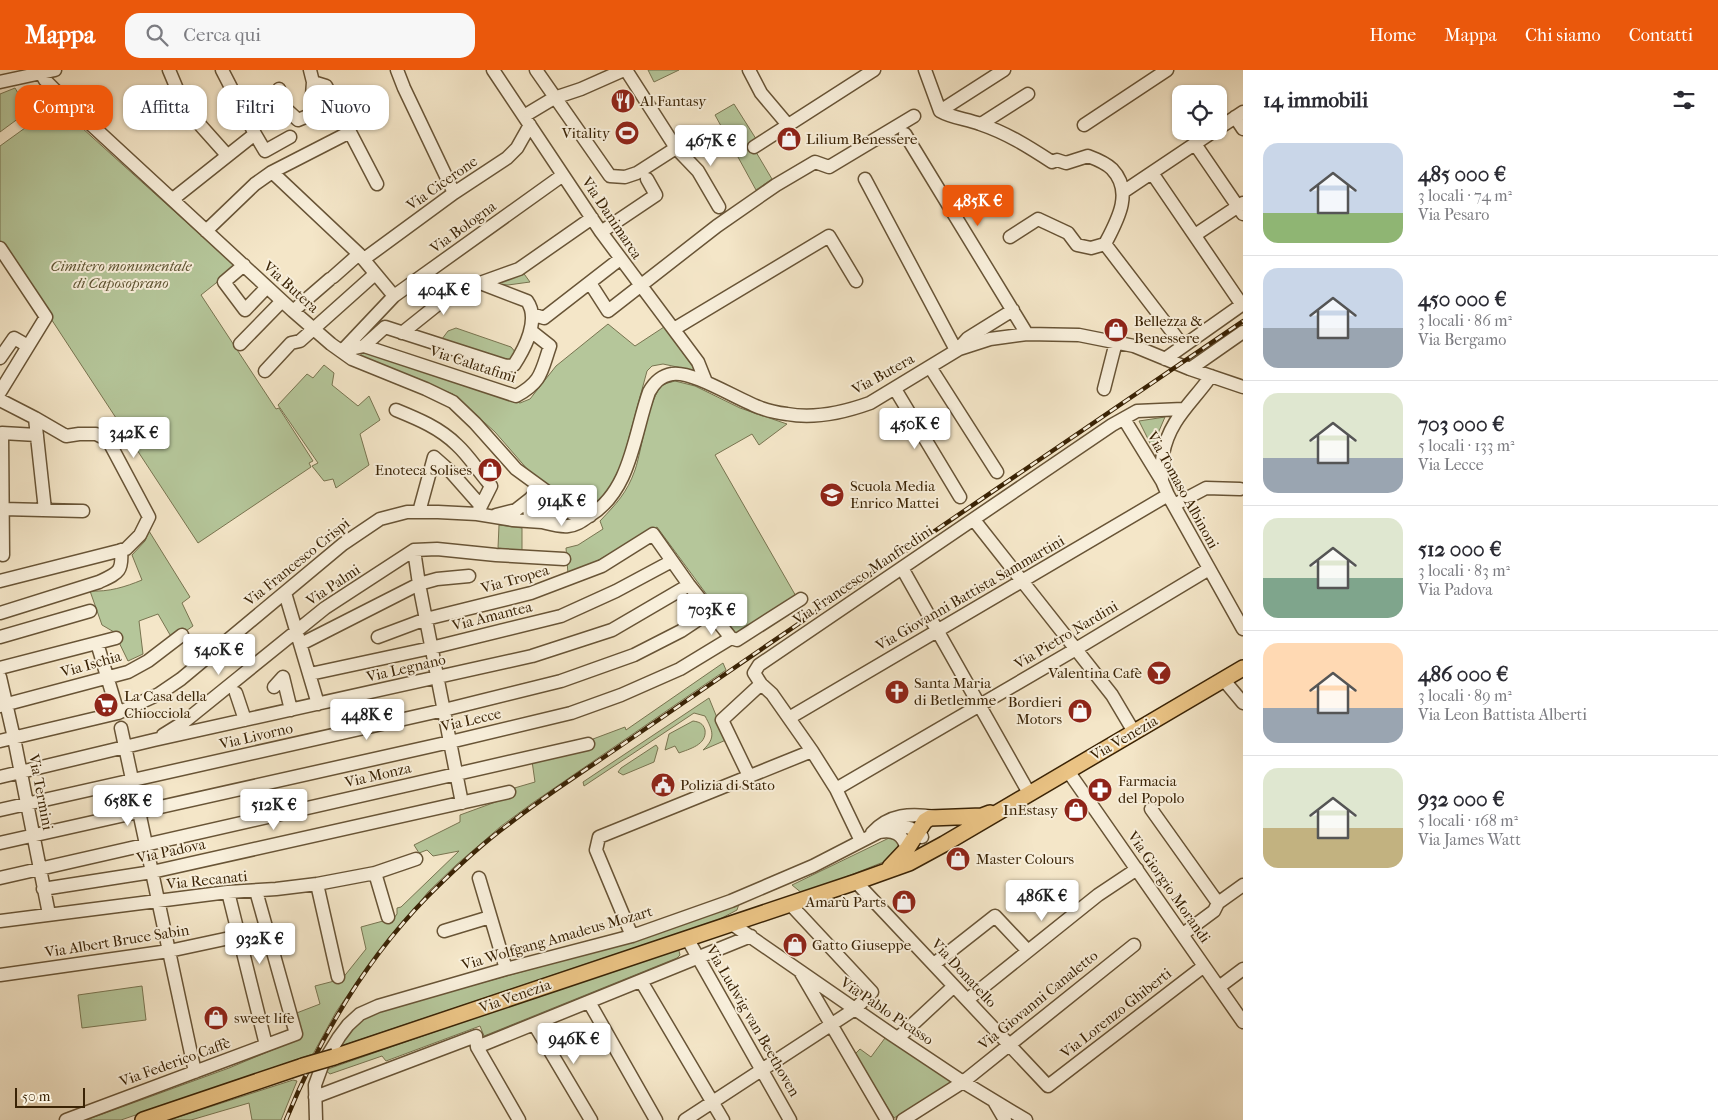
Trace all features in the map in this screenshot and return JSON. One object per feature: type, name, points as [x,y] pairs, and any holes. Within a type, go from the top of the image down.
[{"type":"main road","name":"Via Venezia","points":[[143,1120],[732,924],[908,863],[1004,809],[1243,668]]},
{"type":"main road","points":[[886,871],[899,859],[930,818],[982,816],[1004,809]]},
{"type":"main road","points":[[921,832],[929,845],[942,845],[951,835],[951,830],[949,824],[938,817]]},
{"type":"street","points":[[0,82],[56,70],[60,85]]},
{"type":"street","points":[[169,70],[185,108],[227,155]]},
{"type":"street","points":[[222,70],[265,151],[290,137]]},
{"type":"street","points":[[397,70],[454,193]]},
{"type":"street","name":"Via Danimarca","points":[[493,70],[601,232],[698,362],[706,382]]},
{"type":"street","points":[[536,70],[610,176],[625,177],[637,173],[676,148]]},
{"type":"street","points":[[625,70],[676,148],[698,171],[719,207]]},
{"type":"street","name":"Via Cicerone","points":[[293,311],[332,278],[507,158],[517,148],[527,120],[554,98],[581,89],[625,70]]},
{"type":"street","points":[[749,70],[761,93],[788,125]]},
{"type":"street","points":[[754,147],[874,70]]},
{"type":"street","points":[[940,111],[1004,70]]},
{"type":"street","points":[[1084,126],[1167,70]]},
{"type":"street","points":[[930,72],[940,111],[981,124],[1018,140],[1052,162],[1057,160],[1066,163],[1088,156],[1112,168],[1120,180],[1123,192],[1119,219],[1105,244],[1091,248],[1077,245],[1068,233],[1038,219],[1010,237]]},
{"type":"street","name":"Via Butera","points":[[41,73],[50,85]]},
{"type":"street","points":[[312,76],[325,85]]},
{"type":"street","points":[[981,124],[1028,94]]},
{"type":"street","points":[[1227,123],[1239,115],[1243,129]]},
{"type":"street","points":[[590,283],[608,311],[717,226],[785,179],[815,162],[829,168],[914,116]]},
{"type":"street","name":"Via Butera","points":[[98,130],[313,329],[352,359],[453,402],[476,423],[516,469]]},
{"type":"street","points":[[206,231],[254,184],[272,172],[350,132],[377,184]]},
{"type":"street","points":[[173,199],[255,134]]},
{"type":"street","points":[[905,134],[1027,334]]},
{"type":"street","points":[[1123,192],[1201,140]]},
{"type":"street","points":[[1195,144],[1241,208],[1195,235]]},
{"type":"street","points":[[272,172],[362,257],[394,296]]},
{"type":"street","points":[[1152,173],[1243,305],[1165,359]]},
{"type":"street","name":"Via Bologna","points":[[342,352],[394,296],[563,175]]},
{"type":"street","points":[[601,232],[656,195],[647,179]]},
{"type":"street","points":[[865,179],[957,350],[968,338],[1013,310]]},
{"type":"street","points":[[402,333],[462,284],[480,283],[519,269],[592,218]]},
{"type":"street","points":[[674,329],[829,236],[856,281]]},
{"type":"street","points":[[1105,244],[1183,346]]},
{"type":"street","points":[[0,248],[46,317],[0,392]]},
{"type":"street","points":[[532,314],[544,318],[620,259]]},
{"type":"street","points":[[244,266],[224,282],[245,310],[267,287]]},
{"type":"street","points":[[265,371],[291,343],[300,341],[375,274]]},
{"type":"street","points":[[342,352],[364,346],[385,327],[506,366],[514,365],[530,331],[531,306],[527,301],[480,283]]},
{"type":"street","points":[[240,344],[282,301]]},
{"type":"street","name":"Via Calatafimi","points":[[364,346],[516,396],[530,389],[538,380],[550,346],[530,331]]},
{"type":"street","points":[[1190,369],[1243,332]]},
{"type":"street","name":"Via Butera","points":[[539,521],[566,527],[581,522],[602,508],[612,496],[620,481],[629,459],[644,404],[655,382],[664,376],[674,373],[706,382],[761,408],[805,416],[857,408],[870,403],[957,350],[990,339],[1027,334],[1079,335],[1134,346],[1190,369],[1243,387]]},
{"type":"street","points":[[0,358],[14,338],[28,346]]},
{"type":"street","points":[[1104,389],[1116,342]]},
{"type":"street","points":[[930,367],[997,472]]},
{"type":"street","points":[[1162,481],[1162,456],[1172,426],[1183,409],[1197,396],[1211,376]]},
{"type":"street","points":[[894,389],[960,497]]},
{"type":"street","points":[[0,400],[66,436],[96,434],[108,440],[149,517],[140,535],[124,550],[0,582]]},
{"type":"street","name":"Via Francesco Manfredini","points":[[761,684],[754,673],[759,665],[1112,425],[1137,412],[1183,409]]},
{"type":"street","points":[[396,410],[423,421],[457,444],[491,486],[479,510]]},
{"type":"street","points":[[35,418],[45,510]]},
{"type":"street","name":"Via Tomaso Albinoni","points":[[1124,419],[1162,481],[1243,629]]},
{"type":"street","points":[[3,555],[2,433],[37,435]]},
{"type":"street","points":[[419,512],[434,457],[467,489],[479,510]]},
{"type":"street","points":[[516,469],[528,503],[530,515],[539,521],[548,521],[556,513],[552,497]]},
{"type":"street","points":[[516,469],[571,513],[590,516]]},
{"type":"street","name":"Via Giovanni Battista Sammartini","points":[[788,718],[1023,581],[1171,500],[1206,488],[1240,489]]},
{"type":"street","points":[[493,516],[516,510],[528,503],[538,493],[552,497]]},
{"type":"street","points":[[3,509],[84,512]]},
{"type":"street","name":"Via Francesco Crispi","points":[[0,741],[118,713],[159,694],[343,544],[380,519],[419,512],[479,510],[493,516],[513,520],[539,521]]},
{"type":"street","points":[[974,520],[1112,695],[1134,732]]},
{"type":"street","name":"Via Tropea","points":[[378,637],[426,619],[531,593],[602,566],[653,534],[672,560]]},
{"type":"street","points":[[462,803],[414,550],[437,549],[496,556],[564,559]]},
{"type":"street","points":[[0,613],[110,577],[119,570],[124,550]]},
{"type":"street","name":"Via Palmi","points":[[154,740],[184,722],[325,608],[414,550]]},
{"type":"street","points":[[672,560],[689,585],[731,638]]},
{"type":"street","name":"Via Amantea","points":[[310,674],[432,648],[561,616],[616,591],[672,560]]},
{"type":"street","points":[[902,568],[1030,793]]},
{"type":"street","name":"Via Pietro Nardini","points":[[836,789],[1209,569]]},
{"type":"street","points":[[301,644],[419,584],[437,579],[469,576]]},
{"type":"street","name":"Via Legnano","points":[[0,777],[154,740],[532,656],[612,630],[689,585]]},
{"type":"street","points":[[285,593],[318,704]]},
{"type":"street","name":"Via Lecce","points":[[0,843],[450,742],[571,712],[621,695],[680,669],[731,638],[737,640],[801,599]]},
{"type":"street","points":[[0,637],[90,611]]},
{"type":"street","name":"Via Livorno","points":[[0,810],[444,710],[561,681],[634,655],[681,631],[711,611]]},
{"type":"street","name":"Via Ischia","points":[[3,705],[128,672],[148,661],[182,636]]},
{"type":"street","points":[[0,668],[116,638]]},
{"type":"street","points":[[97,643],[118,713]]},
{"type":"street","name":"Via Termini","points":[[0,677],[3,705],[14,738],[49,914]]},
{"type":"street","points":[[274,687],[283,677],[291,710]]},
{"type":"street","points":[[1223,679],[1243,703]]},
{"type":"street","points":[[749,776],[722,720],[761,684],[772,694],[812,751],[865,839]]},
{"type":"street","points":[[236,693],[245,720]]},
{"type":"street","points":[[121,728],[195,1072]]},
{"type":"street","name":"Via Monza","points":[[0,878],[588,744]]},
{"type":"street","points":[[632,936],[596,850],[599,836],[812,751]]},
{"type":"street","name":"Via Giorgio Morandi","points":[[1068,771],[1243,1022]]},
{"type":"street","name":"Via Padova","points":[[43,889],[152,872],[509,792]]},
{"type":"street","points":[[1151,810],[1218,903]]},
{"type":"street","points":[[865,839],[878,826],[894,817],[921,814],[938,817]]},
{"type":"street","points":[[865,839],[887,830],[907,826],[921,832]]},
{"type":"street","points":[[887,830],[900,835],[905,841],[907,849]]},
{"type":"street","name":"Via Wolfgang Amadeus Mozart","points":[[316,1120],[315,1085],[323,1063],[339,1037],[360,1014],[378,1006],[506,969],[632,936],[731,901],[813,866],[865,839]]},
{"type":"street","name":"Via Recanati","points":[[0,921],[228,892],[256,891],[317,884],[375,873],[416,859]]},
{"type":"street","points":[[967,1000],[1098,895],[1136,870]]},
{"type":"street","points":[[375,873],[388,917]]},
{"type":"street","points":[[479,878],[506,969]]},
{"type":"street","name":"Via Donatello","points":[[856,882],[1048,1086]]},
{"type":"street","points":[[317,884],[338,977]]},
{"type":"street","points":[[1183,934],[1214,911],[1218,903],[1243,885]]},
{"type":"street","name":"Via Federico Caffè","points":[[66,1120],[296,1034],[256,891]]},
{"type":"street","points":[[228,892],[266,1045]]},
{"type":"street","points":[[685,1120],[855,1009],[872,992],[790,904]]},
{"type":"street","points":[[444,931],[490,916]]},
{"type":"street","points":[[934,964],[995,916],[1028,951]]},
{"type":"street","name":"Via Pablo Picasso","points":[[732,924],[963,1082],[1026,1120]]},
{"type":"street","name":"Via Albert Bruce Sabin","points":[[0,975],[169,951],[239,936]]},
{"type":"street","points":[[477,1047],[751,936]]},
{"type":"street","name":"Via Ludwig van Beethoven","points":[[687,938],[790,1120]]},
{"type":"street","name":"Via Giovanni Canaletto","points":[[903,1120],[963,1082],[1134,945]]},
{"type":"street","name":"Via Lorenzo Ghiberti","points":[[1048,1086],[1204,966]]},
{"type":"street","points":[[1219,987],[1243,969]]},
{"type":"street","points":[[799,970],[887,1120]]},
{"type":"street","points":[[641,981],[723,1120]]},
{"type":"street","points":[[898,1038],[954,986]]},
{"type":"street","points":[[589,1002],[656,1120]]},
{"type":"street","points":[[534,1024],[591,1120]]},
{"type":"street","points":[[315,1097],[476,1036],[477,1047],[519,1120]]},
{"type":"street","points":[[994,1100],[1005,1120]]},
{"type":"green space","points":[[648,70],[679,70],[654,82]]},
{"type":"green space","points":[[15,88],[15,121],[0,132],[0,94]]},
{"type":"green space","points":[[734,104],[758,142],[753,147],[772,179],[756,190],[715,115]]},
{"type":"green space","name":"Cimitero monumentale di Caposoprano","points":[[22,130],[84,130],[236,267],[201,295],[276,409],[279,408],[313,461],[309,463],[311,467],[198,543],[0,241],[0,146]]},
{"type":"green space","points":[[522,271],[530,282],[508,285],[496,284]]},
{"type":"green space","points":[[608,324],[635,346],[664,327],[696,371],[663,364],[652,366],[647,371],[620,471],[611,490],[588,511],[577,511],[547,485],[535,478],[495,432],[453,394],[361,358],[361,353],[364,350],[520,403],[530,399],[556,366]]},
{"type":"green space","points":[[456,328],[511,347],[517,354],[513,360],[507,362],[442,339],[448,331]]},
{"type":"green space","points":[[324,365],[334,373],[332,385],[358,406],[369,396],[380,420],[360,434],[369,465],[336,488],[333,479],[324,481],[312,466],[318,463],[278,405],[307,374],[313,378]]},
{"type":"green space","points":[[675,381],[695,386],[740,408],[787,424],[759,445],[752,434],[715,455],[797,598],[739,634],[735,633],[657,527],[595,562],[568,574],[566,548],[578,545],[603,529],[600,521],[620,498],[632,478],[653,401],[663,385]]},
{"type":"green space","points":[[1165,417],[1159,431],[1154,451],[1139,421]]},
{"type":"green space","points":[[534,499],[551,499],[550,515],[537,518],[531,502]]},
{"type":"green space","points":[[499,525],[522,528],[522,551],[498,548]]},
{"type":"green space","points":[[149,531],[190,597],[182,603],[193,626],[173,640],[158,614],[139,621],[143,654],[128,661],[114,632],[102,625],[90,591],[117,589],[142,580],[132,555],[145,541]]},
{"type":"green space","points":[[723,663],[726,670],[531,804],[500,827],[456,865],[428,892],[362,974],[336,1012],[313,1054],[121,1120],[86,1120],[229,1068],[301,1038],[294,1014],[320,1004],[315,986],[342,979],[366,949],[361,927],[394,918],[397,914],[397,908],[401,907],[459,851],[433,856],[427,850],[419,853],[414,845],[460,822],[460,815],[512,796],[511,789],[535,782],[532,761],[594,744],[593,739],[625,727],[626,730]]},
{"type":"green space","points":[[709,698],[726,740],[703,750],[710,742],[712,734],[705,716],[694,713],[584,786],[583,782]]},
{"type":"green space","points":[[693,721],[700,723],[705,730],[705,735],[700,743],[679,753],[675,746],[665,750],[669,734]]},
{"type":"green space","points":[[656,745],[658,748],[654,762],[623,775],[618,772],[621,768]]},
{"type":"green space","points":[[889,838],[897,842],[898,850],[896,857],[803,894],[792,885]]},
{"type":"green space","points":[[739,904],[737,910],[718,920],[338,1047],[351,1026],[372,1013],[630,942]]},
{"type":"green space","points":[[678,947],[680,955],[677,958],[484,1036],[480,1026],[386,1061],[382,1056],[330,1074],[325,1070]]},
{"type":"green space","points":[[142,986],[146,1020],[82,1028],[78,995]]},
{"type":"green space","points":[[885,1038],[952,1082],[894,1118],[855,1054],[860,1049],[871,1057]]},
{"type":"green space","points":[[293,1080],[297,1081],[281,1120],[252,1120],[249,1103],[191,1120],[169,1120]]},
{"type":"railway","points":[[286,1120],[313,1060],[329,1030],[346,1001],[384,946],[428,896],[488,841],[560,787],[1243,321]]},
{"type":"place","name":"Al Fantasy","points":[[623,101]]},
{"type":"place","name":"Vitality","points":[[627,133]]},
{"type":"place","name":"Lilium Benessere","points":[[789,139]]},
{"type":"place","name":"Bellezza & Benessere","points":[[1116,330]]},
{"type":"place","name":"Enoteca Solises","points":[[490,470]]},
{"type":"place","name":"Scuola Media Enrico Mattei","points":[[832,495]]},
{"type":"place","name":"Valentina Cafè","points":[[1159,673]]},
{"type":"place","name":"Santa Maria di Betlemme","points":[[897,692]]},
{"type":"place","name":"La Casa della Chiocciola","points":[[106,705]]},
{"type":"place","name":"Bordieri Motors","points":[[1080,711]]},
{"type":"place","name":"Polizia di Stato","points":[[663,785]]},
{"type":"place","name":"Farmacia del Popolo","points":[[1100,790]]},
{"type":"place","name":"InEstasy","points":[[1076,810]]},
{"type":"place","name":"Master Colours","points":[[958,859]]},
{"type":"place","name":"Amarù Parts","points":[[904,902]]},
{"type":"place","name":"Gatto Giuseppe","points":[[795,945]]},
{"type":"place","name":"sweet life","points":[[216,1018]]}]
